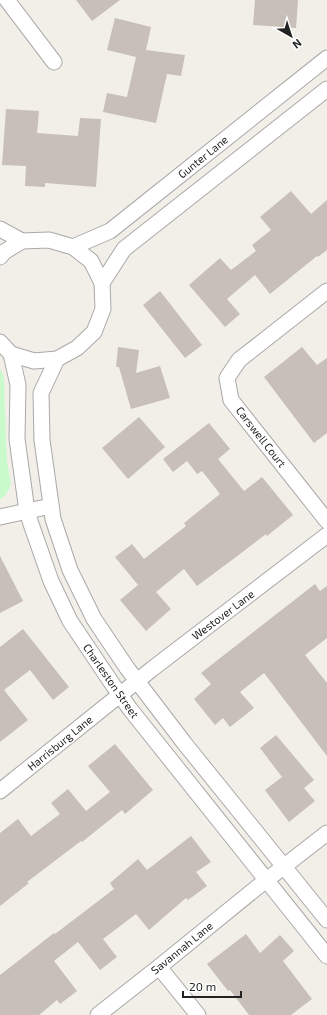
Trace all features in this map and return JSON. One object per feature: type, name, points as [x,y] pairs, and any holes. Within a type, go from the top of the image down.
[{"type":"street","points":[[7,0],[54,62]]},
{"type":"street","name":"Gunter Lane","points":[[73,247],[110,231],[327,58]]},
{"type":"street","name":"Gunter Lane","points":[[102,283],[124,249],[327,88]]},
{"type":"street","points":[[0,229],[22,241]]},
{"type":"street","points":[[0,257],[4,252],[22,241],[49,240],[73,247],[91,261],[102,283],[103,308],[94,332],[77,348],[57,359],[34,361],[11,354],[0,342]]},
{"type":"street","name":"Carswell Court","points":[[327,291],[238,360],[227,378],[231,400],[327,521]]},
{"type":"street","name":"Charleston Street","points":[[11,354],[18,385],[17,439],[28,511],[31,524],[51,581],[70,621],[120,695],[327,956]]},
{"type":"street","name":"Charleston Street","points":[[57,359],[41,393],[42,440],[50,506],[70,570],[94,619],[127,668],[185,744],[285,866],[327,920]]},
{"type":"street","points":[[0,517],[50,506]]},
{"type":"street","name":"Westover Lane","points":[[120,695],[327,536]]},
{"type":"street","name":"Harrisburg Lane","points":[[0,791],[120,695]]},
{"type":"street","name":"Savannah Lane","points":[[98,1015],[327,833]]},
{"type":"street","points":[[159,967],[198,1015]]},
{"type":"green space","points":[[0,368],[4,378],[7,461],[11,483],[6,494],[0,500]]},
{"type":"building","points":[[76,0],[120,0],[92,21]]},
{"type":"building","points":[[255,0],[298,0],[296,28],[253,25]]},
{"type":"building","points":[[115,18],[151,27],[146,50],[185,55],[181,76],[167,74],[156,123],[103,112],[107,93],[127,97],[136,57],[107,50]]},
{"type":"building","points":[[6,109],[39,111],[37,133],[78,136],[80,118],[101,119],[96,187],[45,183],[45,187],[25,186],[26,166],[2,165]]},
{"type":"building","points":[[291,191],[311,214],[327,200],[327,250],[318,257],[317,256],[270,294],[255,275],[227,299],[240,314],[225,327],[189,285],[220,258],[231,270],[256,251],[252,245],[271,230],[260,217]]},
{"type":"building","points":[[160,291],[202,345],[185,358],[143,305]]},
{"type":"building","points":[[118,347],[139,350],[136,373],[160,366],[170,398],[131,409],[119,367],[116,367]]},
{"type":"building","points":[[302,347],[317,365],[327,358],[327,433],[314,443],[264,377]]},
{"type":"building","points":[[139,417],[165,447],[128,479],[102,448]]},
{"type":"building","points":[[209,423],[230,449],[218,459],[244,491],[262,477],[293,515],[267,536],[266,534],[197,586],[184,569],[156,592],[171,609],[146,631],[120,600],[138,585],[115,557],[132,544],[144,559],[186,526],[184,523],[220,494],[202,471],[197,474],[187,461],[173,472],[163,459]]},
{"type":"building","points":[[0,556],[23,601],[0,613]]},
{"type":"building","points":[[315,584],[320,591],[327,586],[327,638],[305,655],[327,683],[327,756],[264,673],[240,692],[254,708],[230,727],[223,718],[215,725],[194,699],[211,684],[201,673]]},
{"type":"building","points":[[23,629],[69,687],[53,700],[30,670],[4,690],[28,720],[0,742],[0,647]]},
{"type":"building","points":[[276,735],[314,780],[304,788],[315,801],[289,822],[265,790],[282,777],[260,748]]},
{"type":"building","points":[[115,744],[153,790],[125,814],[122,810],[82,842],[81,841],[27,882],[29,883],[0,906],[0,833],[18,819],[31,836],[60,814],[51,803],[68,789],[86,811],[110,792],[88,766]]},
{"type":"building","points":[[191,836],[211,862],[196,872],[207,886],[188,900],[186,898],[149,930],[136,914],[103,939],[117,957],[100,970],[78,942],[54,961],[77,991],[60,1004],[57,1000],[39,1015],[0,1015],[0,975],[114,889],[110,883],[138,859],[147,870]]},
{"type":"building","points":[[246,934],[260,953],[280,935],[294,951],[283,961],[312,999],[291,1015],[249,1015],[230,990],[228,991],[207,964]]}]
